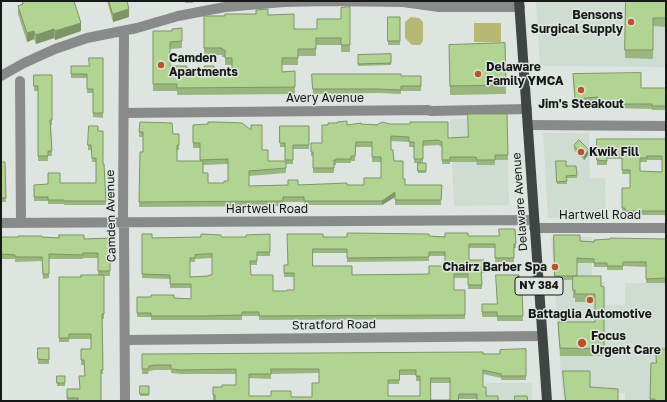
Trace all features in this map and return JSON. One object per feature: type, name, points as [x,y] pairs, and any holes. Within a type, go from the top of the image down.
[{"type":"main road","name":"Delaware Avenue","points":[[520,4],[547,401]]},
{"type":"street","points":[[1,76],[24,63],[86,38],[138,28],[178,16],[225,7],[268,3],[326,1],[403,2],[439,7],[520,4]]},
{"type":"street","name":"Camden Avenue","points":[[124,30],[125,401]]},
{"type":"street","points":[[20,81],[20,223]]},
{"type":"street","name":"Avery Avenue","points":[[124,113],[527,109]]},
{"type":"street","points":[[528,125],[666,126]]},
{"type":"street","name":"Hartwell Road","points":[[1,223],[124,222],[534,224],[666,228]]},
{"type":"street","name":"Stratford Road","points":[[125,340],[542,336]]},
{"type":"shaded area","points":[[536,1],[666,1],[666,67],[540,66]]},
{"type":"shaded area","points":[[507,118],[509,205],[454,206],[450,119]]},
{"type":"shaded area","points":[[543,133],[589,133],[590,178],[605,178],[606,218],[548,218]]},
{"type":"shaded area","points":[[551,237],[592,237],[592,282],[605,282],[606,305],[625,305],[625,283],[666,283],[666,401],[625,401],[625,393],[595,393],[594,401],[563,401]]},
{"type":"shaded area","points":[[486,383],[532,383],[532,401],[486,401]]},
{"type":"green space","points":[[411,17],[419,18],[423,22],[423,41],[420,45],[412,45],[405,38],[405,22]]},
{"type":"green space","points":[[474,23],[501,23],[501,42],[474,42]]},
{"type":"building","points":[[22,1],[74,1],[81,23],[36,35],[34,31],[27,33],[18,6],[23,4]]},
{"type":"building","points":[[109,1],[127,1],[129,9],[113,14]]},
{"type":"building","points":[[626,1],[666,1],[666,18],[653,18],[653,50],[625,50]]},
{"type":"building","points":[[350,7],[350,45],[341,45],[341,38],[316,38],[316,49],[298,49],[298,58],[282,58],[282,72],[295,71],[295,87],[177,88],[177,84],[153,84],[153,31],[172,31],[172,29],[182,28],[182,41],[170,42],[170,66],[187,66],[187,72],[204,72],[204,66],[214,66],[214,72],[232,72],[232,58],[225,58],[225,50],[222,50],[222,48],[204,48],[204,16],[256,14],[256,10],[268,9],[268,15],[294,14],[294,29],[317,29],[317,19],[341,19],[341,8]]},
{"type":"building","points":[[388,17],[400,17],[400,41],[388,41]]},
{"type":"building","name":"Delaware Family YMCA","points":[[505,43],[506,85],[450,86],[449,45]]},
{"type":"building","points":[[391,54],[391,63],[358,64],[358,55]]},
{"type":"building","points":[[89,58],[103,58],[103,113],[93,113],[93,89],[87,89],[87,74],[71,74],[71,66],[89,66]]},
{"type":"building","points":[[641,73],[641,88],[666,88],[666,106],[652,106],[652,104],[612,104],[612,101],[598,101],[598,97],[575,99],[573,74]]},
{"type":"building","points":[[312,74],[401,74],[401,76],[421,76],[421,86],[401,86],[401,90],[313,89]]},
{"type":"building","points":[[34,75],[52,75],[52,120],[50,120],[52,151],[48,151],[48,156],[38,156],[38,86],[34,86]]},
{"type":"building","points":[[468,114],[507,114],[508,155],[495,155],[495,160],[477,160],[476,157],[450,157],[450,160],[442,160],[442,142],[438,140],[423,141],[423,159],[414,159],[414,142],[409,142],[409,137],[391,136],[391,150],[393,150],[394,161],[403,161],[403,179],[405,179],[405,185],[442,185],[441,200],[395,200],[395,192],[382,201],[304,201],[304,197],[283,197],[283,201],[139,202],[140,152],[143,152],[143,132],[139,132],[140,122],[172,123],[173,134],[179,134],[177,161],[203,161],[203,173],[208,173],[208,183],[224,183],[224,181],[228,181],[228,159],[200,160],[200,143],[193,143],[193,125],[218,122],[242,123],[251,130],[251,125],[262,125],[262,150],[268,150],[268,161],[286,161],[286,168],[249,171],[249,186],[288,185],[288,180],[298,180],[298,185],[347,183],[347,185],[364,185],[364,178],[381,178],[381,157],[372,157],[372,142],[356,142],[355,156],[351,156],[351,159],[334,160],[334,168],[313,168],[313,152],[311,152],[311,143],[322,143],[322,125],[347,121],[347,125],[361,123],[377,125],[382,122],[390,124],[410,124],[410,122],[448,122],[448,138],[468,137]]},
{"type":"building","points":[[89,126],[98,126],[98,131],[103,131],[103,164],[106,201],[64,201],[48,200],[48,197],[34,197],[34,185],[48,184],[48,173],[60,173],[60,183],[96,183],[96,158],[92,158],[91,145],[88,145]]},
{"type":"building","points":[[280,126],[309,126],[309,145],[293,145],[293,160],[285,160],[285,143],[280,143]]},
{"type":"building","points":[[597,139],[666,139],[666,211],[625,211],[625,208],[622,208],[622,188],[630,188],[630,170],[622,170],[622,155],[607,155],[607,161],[597,160]],"holes":[[[647,156],[662,156],[662,172],[640,171],[640,158],[647,158]]]},
{"type":"building","points":[[579,140],[589,150],[584,155],[574,146]]},
{"type":"building","name":"Kwik Fill","points":[[556,161],[566,161],[566,166],[576,166],[577,175],[566,176],[567,181],[557,182]]},
{"type":"building","points":[[1,162],[5,162],[6,198],[1,198]]},
{"type":"building","points":[[418,163],[426,163],[426,171],[418,171]]},
{"type":"building","points":[[499,229],[515,229],[516,244],[514,244],[514,258],[495,258],[495,244],[469,244],[469,260],[484,260],[484,269],[481,269],[482,285],[468,285],[468,274],[454,274],[454,290],[465,290],[465,315],[259,316],[259,312],[242,312],[242,315],[151,316],[151,313],[137,313],[137,297],[151,297],[151,295],[174,295],[174,298],[191,299],[191,284],[170,284],[170,275],[142,274],[142,234],[152,234],[152,238],[201,237],[201,234],[221,235],[221,237],[246,237],[246,235],[270,234],[270,252],[257,252],[257,261],[250,261],[251,275],[273,275],[273,291],[294,290],[294,273],[284,273],[284,265],[288,265],[287,234],[323,234],[323,237],[347,237],[347,233],[429,234],[429,236],[445,237],[445,233],[468,233],[468,236],[499,236]],"holes":[[[313,249],[347,249],[347,258],[429,257],[429,252],[445,252],[445,266],[429,266],[429,274],[352,275],[352,266],[313,266]],[[212,254],[212,275],[190,277],[190,258],[195,258],[195,255]]]},
{"type":"building","points":[[59,235],[84,235],[84,239],[110,238],[110,271],[98,271],[98,253],[83,253],[83,255],[49,254],[49,274],[43,274],[42,257],[15,257],[15,255],[1,254],[1,237],[42,236],[59,238]]},
{"type":"building","points":[[554,235],[580,235],[580,241],[594,242],[594,240],[610,238],[666,239],[666,278],[646,279],[646,262],[623,262],[623,266],[607,266],[607,263],[594,263],[594,259],[577,258],[577,276],[555,276]]},
{"type":"building","points":[[81,275],[104,275],[104,314],[102,314],[103,370],[101,370],[101,401],[78,401],[78,398],[67,398],[67,389],[80,389],[79,376],[85,376],[84,360],[81,360],[81,349],[91,349],[91,334],[69,334],[69,338],[59,338],[59,277],[81,277]]},
{"type":"building","points":[[496,275],[519,275],[519,290],[522,290],[523,316],[497,316],[497,312],[482,312],[482,304],[497,304]]},
{"type":"building","points":[[573,276],[601,276],[601,286],[604,287],[604,349],[560,348],[558,322],[595,322],[595,294],[575,294],[575,290],[573,290]]},
{"type":"building","points":[[38,348],[49,348],[49,360],[38,359]]},
{"type":"building","points":[[526,349],[526,376],[501,376],[501,374],[483,370],[483,387],[486,387],[486,396],[498,396],[498,401],[477,401],[477,394],[459,394],[458,401],[215,401],[213,387],[222,387],[222,385],[236,385],[236,369],[181,370],[171,369],[171,365],[155,365],[149,366],[148,369],[142,369],[142,354],[483,352],[483,354],[500,354],[500,350]],"holes":[[[271,369],[319,369],[319,383],[312,383],[312,397],[291,397],[291,391],[271,391],[271,396],[249,396],[249,374],[271,374]],[[400,370],[416,370],[416,376],[420,376],[420,396],[388,396],[388,380],[399,380]],[[431,378],[450,378],[450,400],[431,400]]]},
{"type":"building","points":[[656,349],[666,349],[666,401],[655,401],[655,399],[650,399],[651,363],[656,363]]},
{"type":"building","points":[[563,371],[590,371],[590,387],[618,389],[618,401],[566,401]]},
{"type":"building","points":[[57,376],[65,376],[65,383],[57,383]]},
{"type":"building","points":[[140,386],[149,386],[149,394],[140,394]]},
{"type":"building","points":[[515,396],[527,396],[528,401],[515,401]]},
{"type":"place","name":"Bensons Surgical Supply","points":[[631,22]]},
{"type":"place","name":"Camden Apartments","points":[[161,65]]},
{"type":"place","name":"Delaware Family YMCA","points":[[478,74]]},
{"type":"place","name":"Jim's Steakout","points":[[581,90]]},
{"type":"place","name":"Kwik Fill","points":[[581,152]]},
{"type":"place","name":"Chairz Barber Spa","points":[[555,267]]},
{"type":"place","name":"Battaglia Automotive","points":[[590,300]]},
{"type":"place","name":"Focus Urgent Care","points":[[582,343]]}]
